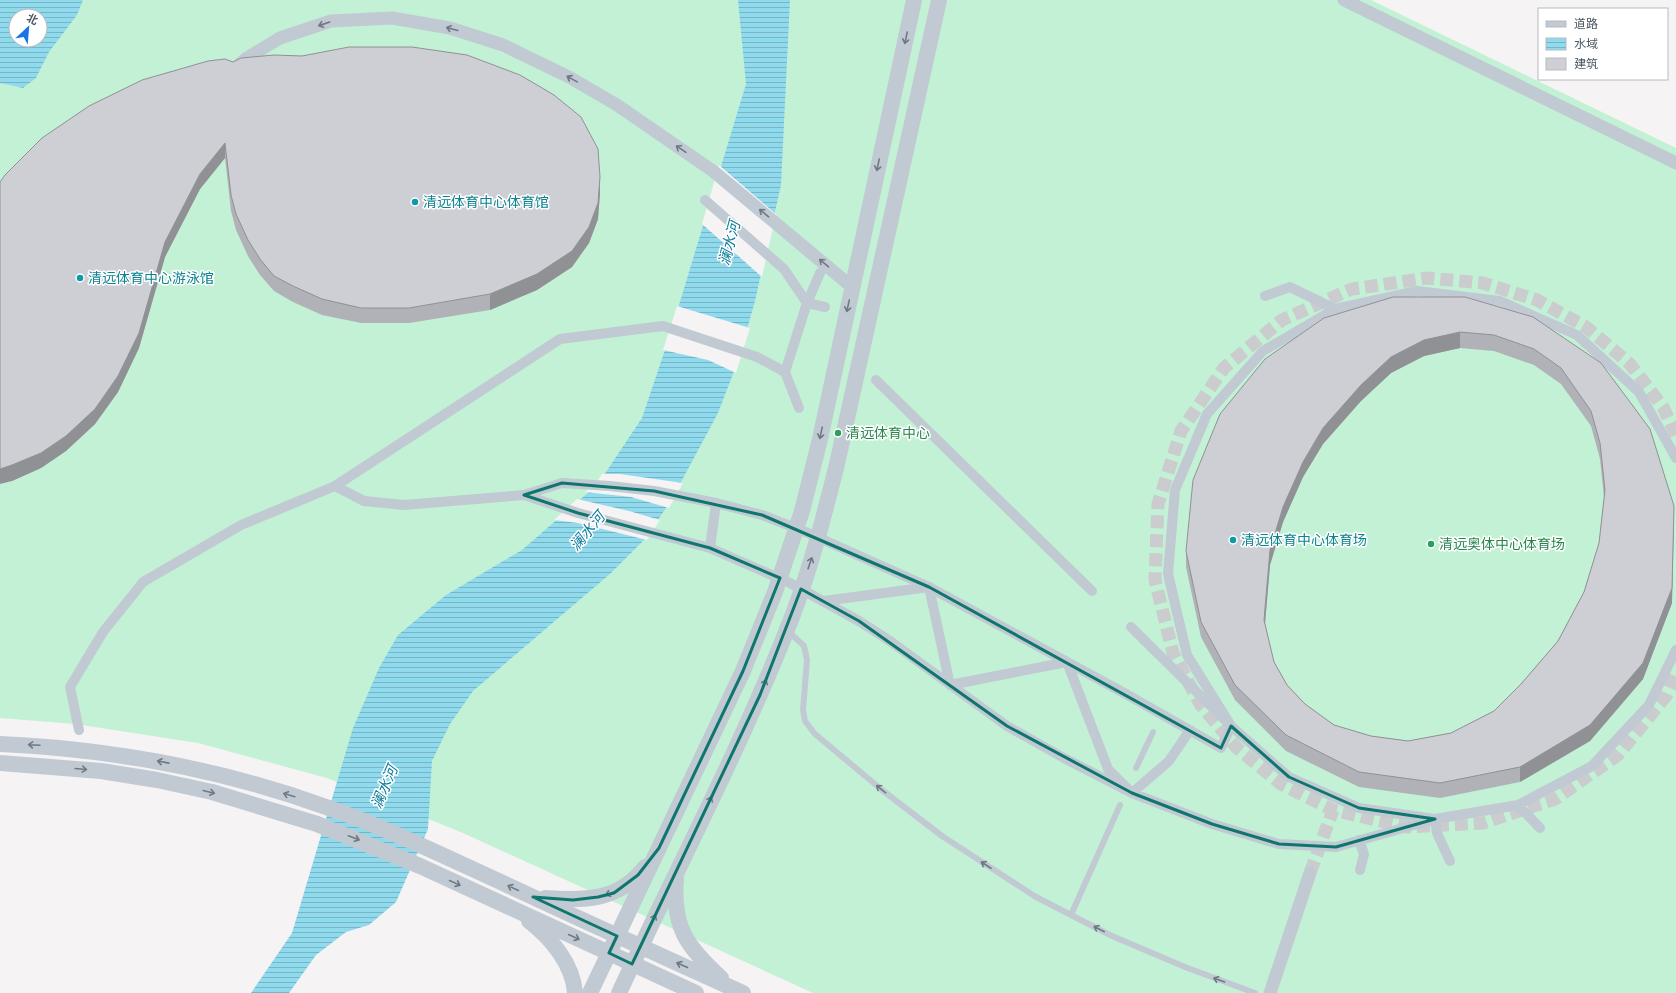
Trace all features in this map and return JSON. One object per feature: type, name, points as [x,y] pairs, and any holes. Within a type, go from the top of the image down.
[{"type":"street","points":[[590,993],[743,671],[778,584],[802,511],[820,439],[914,0]]},
{"type":"street","points":[[619,993],[760,695],[787,629],[819,536],[837,464],[939,0]]},
{"type":"street","points":[[1344,0],[1676,162]]},
{"type":"street","points":[[232,70],[247,58],[280,38],[331,21],[392,18],[450,28],[503,45],[569,77],[617,105],[713,171],[852,288]]},
{"type":"street","points":[[705,200],[784,269],[807,303],[825,307]]},
{"type":"street","points":[[799,408],[785,372],[807,303],[820,273]]},
{"type":"street","points":[[1265,296],[1290,287],[1335,309]]},
{"type":"street","points":[[1231,726],[1187,655],[1173,596],[1168,574],[1175,490],[1207,414],[1263,351],[1335,309],[1417,291],[1500,301],[1577,335],[1639,392],[1676,458]]},
{"type":"street","points":[[79,730],[70,687],[103,632],[143,582],[241,525],[335,486],[560,339],[664,326],[757,357],[785,372]]},
{"type":"street","points":[[876,380],[1092,590]]},
{"type":"street","points":[[335,486],[364,501],[404,505],[524,495],[562,483],[654,491],[716,503],[762,515],[808,533],[929,587],[1068,662],[1221,748],[1231,726]]},
{"type":"street","points":[[524,495],[578,513],[710,548],[790,583],[859,620],[1007,726],[1132,793],[1212,824],[1278,844],[1336,847],[1435,819],[1518,805],[1592,766],[1649,706],[1676,650]]},
{"type":"street","points":[[710,548],[716,503]]},
{"type":"street","points":[[824,601],[929,587]]},
{"type":"street","points":[[929,587],[950,685]]},
{"type":"street","points":[[1131,627],[1231,726],[1289,777],[1359,808],[1435,819]]},
{"type":"street","points":[[950,685],[1068,662]]},
{"type":"street","points":[[1068,662],[1108,769],[1132,793]]},
{"type":"street","points":[[1132,793],[1169,761],[1190,730]]},
{"type":"street","points":[[0,744],[43,746],[110,753],[166,762],[220,775],[326,806],[428,849],[738,991]]},
{"type":"street","points":[[0,764],[101,771],[157,780],[212,792],[317,824],[420,866],[696,993]]},
{"type":"street","points":[[1518,805],[1540,828]]},
{"type":"street","points":[[1435,819],[1437,833],[1450,861]]},
{"type":"street","points":[[1359,840],[1364,854],[1360,870]]},
{"type":"street","points":[[533,897],[573,900],[598,897],[614,893],[638,875],[659,848]]},
{"type":"street","points":[[677,870],[675,905],[681,932],[688,944],[702,960],[738,991]]},
{"type":"street","points":[[1270,993],[1310,873]]},
{"type":"street","points":[[510,908],[532,924],[550,941],[570,970],[575,993]]},
{"type":"lane","points":[[787,629],[804,646],[807,660],[803,710],[805,720],[815,734],[882,790],[942,836],[1036,897],[1112,936],[1185,968],[1255,993]]},
{"type":"lane","points":[[1136,768],[1153,732]]},
{"type":"lane","points":[[1070,915],[1120,805]]},
{"type":"highlighted area","points":[[562,483],[654,491],[762,515],[929,587],[1221,748],[1231,726],[1289,777],[1359,808],[1435,819],[1336,847],[1279,844],[1212,824],[1132,793],[1007,726],[859,621],[801,589],[760,695],[632,964],[609,953],[617,936],[533,897],[573,900],[598,897],[614,893],[638,875],[659,848],[743,671],[780,578],[710,548],[578,513],[524,495]]},
{"type":"green space","name":"清远体育中心","points":[[32,0],[1371,0],[1676,148],[1676,993],[813,993],[463,833],[327,778],[198,743],[75,724],[0,718],[0,33],[8,36],[8,48],[48,48],[48,8],[36,8]]},
{"type":"water","points":[[0,0],[83,0],[77,15],[49,52],[36,78],[23,88],[0,83]]},
{"type":"water","name":"澜水河","points":[[738,0],[790,0],[781,185],[755,301],[738,361],[718,413],[673,497],[647,537],[610,574],[473,691],[450,724],[432,761],[428,829],[396,902],[369,925],[346,932],[316,955],[289,993],[251,993],[292,933],[353,728],[379,668],[398,635],[446,595],[522,550],[598,484],[642,418],[669,338],[746,84]]},
{"type":"pier","points":[[719,165],[776,214],[762,277],[702,224]]},
{"type":"pier","points":[[677,306],[750,328],[736,373],[708,360],[663,350]]},
{"type":"pier","points":[[602,474],[620,474],[683,483],[669,508],[631,497],[585,492],[596,483]]},
{"type":"pier","points":[[577,499],[660,520],[647,540],[578,523],[554,520]]},
{"type":"building","points":[[349,47],[412,47],[467,55],[520,75],[554,95],[581,117],[598,149],[600,177],[598,203],[589,227],[572,251],[537,274],[490,294],[409,308],[361,308],[322,299],[274,276],[260,259],[248,240],[236,214],[231,195],[225,143],[200,174],[165,242],[139,333],[118,376],[95,409],[66,436],[41,453],[0,469],[0,182],[5,175],[42,138],[89,106],[142,80],[208,61],[225,59],[233,62],[241,58],[274,55],[302,56]]},
{"type":"building","name":"清远体育中心体育场","points":[[1393,297],[1465,297],[1533,317],[1601,363],[1650,429],[1674,506],[1672,588],[1643,663],[1590,725],[1520,767],[1440,783],[1359,772],[1286,735],[1235,685],[1201,622],[1186,551],[1193,480],[1220,414],[1265,359],[1324,318]],"holes":[[[1460,332],[1494,335],[1534,349],[1561,368],[1591,411],[1600,443],[1605,490],[1599,543],[1584,592],[1558,641],[1521,684],[1494,711],[1451,733],[1408,741],[1371,736],[1334,725],[1305,704],[1287,685],[1274,662],[1264,620],[1270,550],[1283,507],[1303,462],[1323,428],[1361,385],[1391,357],[1424,340]]]},
{"type":"tunnel","points":[[1676,435],[1663,407],[1629,363],[1586,327],[1537,300],[1483,283],[1427,278],[1352,289],[1282,320],[1224,368],[1181,431],[1158,504],[1155,580],[1173,653],[1200,704],[1237,748],[1281,784],[1333,810],[1407,827],[1483,823],[1555,799],[1618,755],[1666,696],[1676,673]]},
{"type":"tunnel","points":[[1310,873],[1333,810]]},
{"type":"place","name":"清远体育中心体育馆","points":[[415,202]]},
{"type":"place","name":"清远体育中心游泳馆","points":[[80,278]]},
{"type":"place","name":"清远体育中心","points":[[838,433]]},
{"type":"place","name":"清远体育中心体育场","points":[[1233,540]]},
{"type":"place","name":"清远奥体中心体育场","points":[[1431,544]]}]
